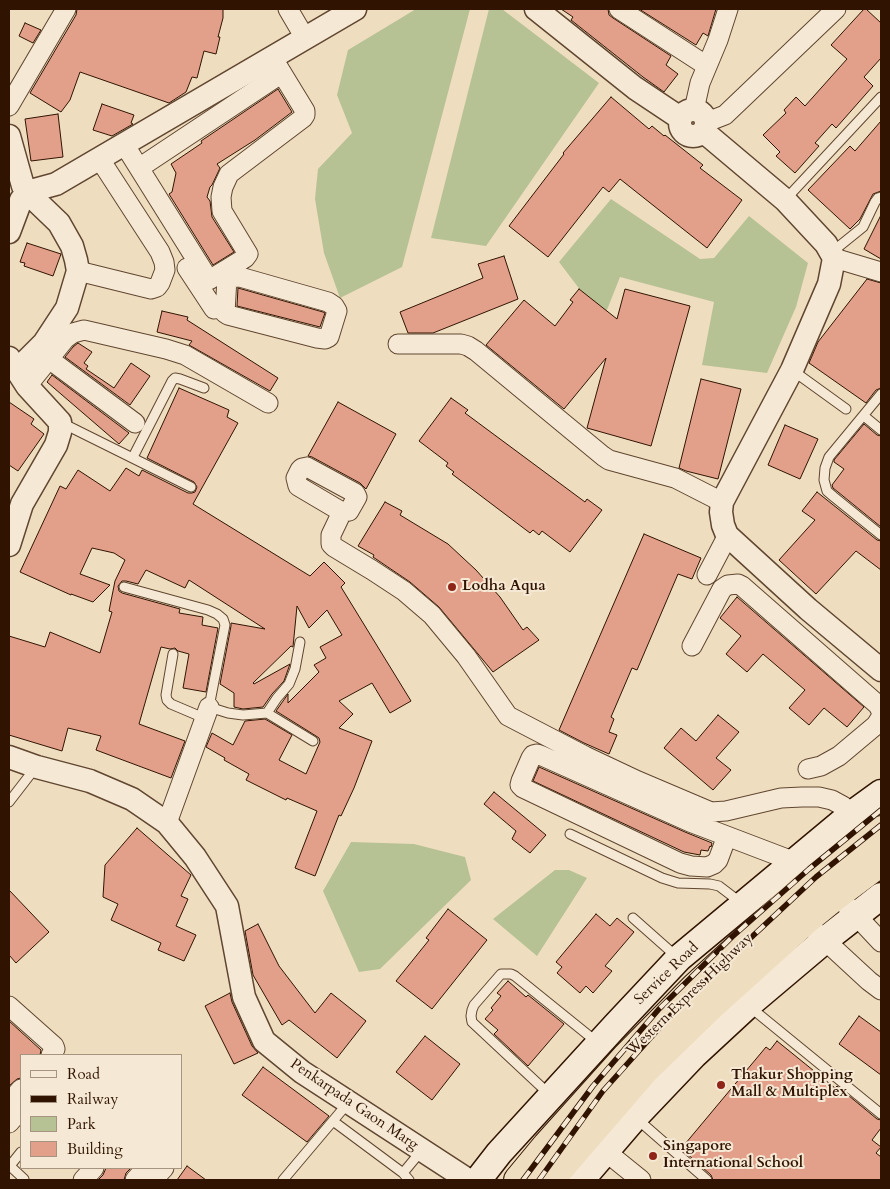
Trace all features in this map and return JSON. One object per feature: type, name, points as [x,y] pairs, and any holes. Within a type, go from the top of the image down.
[{"type":"highway","name":"Western Express Highway","points":[[518,1180],[546,1145],[626,1057],[695,987],[801,890],[881,830]]},
{"type":"highway","name":"Western Express Highway","points":[[550,1180],[644,1071],[713,1004],[805,921],[881,862]]},
{"type":"main road","name":"Service Road","points":[[478,1180],[498,1153],[679,958],[852,814],[881,793]]},
{"type":"main road","points":[[581,1180],[635,1117],[694,1055],[748,1005],[881,896]]},
{"type":"street","points":[[9,106],[66,9]]},
{"type":"street","points":[[288,9],[304,38]]},
{"type":"street","points":[[138,168],[277,65],[304,38],[355,9]]},
{"type":"street","points":[[536,9],[636,88],[696,120],[785,200],[826,244],[833,255],[881,272]]},
{"type":"street","points":[[619,9],[707,66]]},
{"type":"street","points":[[696,120],[700,83],[718,40],[728,9]]},
{"type":"street","points":[[696,120],[725,115],[836,9]]},
{"type":"street","points":[[9,232],[28,193],[56,184],[112,151],[277,65]]},
{"type":"street","points":[[209,284],[248,254],[222,210],[221,197],[229,174],[305,115],[305,111],[277,65]]},
{"type":"street","points":[[9,136],[28,193],[59,223],[72,246],[78,271],[67,308],[44,342],[18,371]]},
{"type":"street","points":[[78,271],[151,289],[157,287],[160,283],[164,270],[166,249],[151,199],[138,168],[112,151]]},
{"type":"street","points":[[112,151],[151,199],[209,284],[228,316],[317,338],[325,339],[329,337],[336,311],[334,306],[328,302],[240,277],[209,284]]},
{"type":"street","points":[[112,151],[166,249],[209,284],[214,309]]},
{"type":"street","points":[[833,255],[829,284],[792,370],[722,502],[721,512],[728,535],[808,609],[881,670]]},
{"type":"street","points":[[18,371],[49,359],[65,339],[73,333],[84,330],[185,355],[268,403]]},
{"type":"street","points":[[398,344],[461,344],[468,346],[602,456],[609,460],[675,478],[722,502]]},
{"type":"street","points":[[49,359],[135,423]]},
{"type":"street","points":[[9,545],[22,504],[56,445],[60,432],[60,422],[18,371]]},
{"type":"street","points":[[342,512],[331,535],[331,544],[404,591],[432,615],[466,656],[508,716],[585,756],[711,812],[726,811],[781,798],[819,797],[832,800],[852,814]]},
{"type":"street","points":[[708,575],[728,535]]},
{"type":"street","points":[[692,646],[722,589],[728,585],[738,584],[878,705],[881,711]]},
{"type":"street","points":[[809,644],[826,624]]},
{"type":"street","points":[[167,823],[207,713]]},
{"type":"street","points":[[808,769],[821,766],[839,756],[876,725],[881,717]]},
{"type":"street","points":[[727,836],[718,860],[714,864],[707,867],[691,866],[680,863],[523,788],[520,785],[521,781],[531,758],[537,754],[690,822],[727,836],[795,862]]},
{"type":"street","name":"Penkarpada Gaon Marg","points":[[9,757],[37,767],[90,781],[132,799],[167,823],[195,857],[227,906],[244,997],[264,1041],[302,1072],[468,1180]]},
{"type":"street","points":[[837,895],[881,942]]},
{"type":"street","points":[[805,921],[881,990]]},
{"type":"street","points":[[9,1006],[54,1046],[55,1049],[52,1054]]},
{"type":"street","points":[[15,1114],[20,1093]]},
{"type":"street","points":[[602,1155],[625,1180]]},
{"type":"street","points":[[602,1155],[641,1180]]},
{"type":"street","points":[[83,1180],[93,1169]]},
{"type":"street","points":[[135,1180],[145,1169]]},
{"type":"street","points":[[153,1180],[163,1169]]},
{"type":"lane","points":[[785,200],[881,97]]},
{"type":"lane","points":[[833,255],[863,227],[875,202],[881,197]]},
{"type":"lane","points":[[792,370],[846,409]]},
{"type":"lane","points":[[133,458],[175,378],[204,388]]},
{"type":"lane","points":[[881,394],[830,457],[825,468],[824,480],[827,491],[881,535]]},
{"type":"lane","points":[[864,416],[881,430]]},
{"type":"lane","points":[[60,422],[191,487]]},
{"type":"lane","points":[[124,587],[208,610],[223,619],[225,625],[207,713]]},
{"type":"lane","points":[[267,713],[289,684],[295,669],[300,642]]},
{"type":"lane","points":[[173,654],[166,695],[167,700],[172,704],[207,713],[243,715],[267,713],[313,740]]},
{"type":"lane","points":[[9,802],[37,767]]},
{"type":"lane","points":[[570,834],[662,878],[678,883],[719,886],[743,905]]},
{"type":"lane","points":[[633,918],[679,958]]},
{"type":"lane","points":[[551,1096],[472,1022],[471,1016],[474,1005],[501,974],[515,976],[598,1044]]},
{"type":"lane","points":[[748,1005],[881,1114]]},
{"type":"lane","points":[[283,1180],[348,1103]]},
{"type":"lane","points":[[635,1117],[707,1180]]},
{"type":"lane","points":[[333,1121],[406,1177],[422,1150]]},
{"type":"lane","points":[[20,1153],[9,1166],[25,1178]]},
{"type":"green space","points":[[416,9],[470,9],[402,267],[340,298],[324,253],[315,199],[318,169],[352,133],[337,95],[348,50]]},
{"type":"green space","points":[[489,9],[502,9],[599,83],[486,246],[431,238]]},
{"type":"green space","points":[[611,199],[700,259],[714,258],[749,216],[808,263],[796,307],[767,373],[702,365],[714,302],[620,277],[603,320],[559,262]]},
{"type":"green space","points":[[351,842],[414,844],[465,857],[471,880],[380,969],[359,972],[323,891]]},
{"type":"green space","points":[[555,870],[569,870],[587,878],[537,956],[493,919]]},
{"type":"building","points":[[77,9],[223,9],[223,18],[216,54],[204,51],[197,78],[192,77],[186,92],[169,103],[80,72],[70,100],[61,112],[30,93],[76,15]]},
{"type":"building","points":[[561,9],[608,9],[609,15],[613,18],[671,56],[666,65],[678,74],[664,92],[571,20],[573,17]]},
{"type":"building","points":[[639,9],[716,9],[708,36],[703,33],[696,45]]},
{"type":"building","points":[[864,9],[881,23],[881,58],[864,77],[873,86],[836,128],[832,124],[815,143],[819,146],[795,173],[776,156],[780,152],[763,135],[786,113],[784,110],[796,97],[805,106],[847,59],[831,45]]},
{"type":"building","points":[[25,23],[41,30],[33,43],[19,36]]},
{"type":"building","points":[[278,89],[292,112],[255,140],[217,164],[220,168],[207,197],[210,201],[212,217],[234,252],[213,265],[169,194],[172,192],[176,173],[171,164],[202,143],[201,141]]},
{"type":"building","points":[[611,97],[649,129],[652,126],[665,135],[703,165],[700,168],[742,200],[707,248],[620,179],[609,192],[603,187],[548,257],[509,226],[563,153]]},
{"type":"building","points":[[102,104],[134,115],[131,123],[133,124],[112,136],[93,130]]},
{"type":"building","points":[[58,114],[63,157],[31,161],[25,119]]},
{"type":"building","points":[[881,121],[881,191],[873,194],[860,219],[850,229],[808,190],[850,146],[855,151]]},
{"type":"building","points":[[881,215],[881,259],[864,249]]},
{"type":"building","points":[[27,243],[61,254],[53,276],[24,266],[25,263],[20,262]]},
{"type":"building","points":[[504,256],[518,299],[433,333],[408,333],[400,312],[483,278],[478,264]]},
{"type":"building","points":[[867,279],[881,283],[881,388],[876,390],[866,403],[809,363],[818,342]]},
{"type":"building","points":[[238,288],[323,312],[325,313],[320,327],[237,306]]},
{"type":"building","points":[[579,289],[617,319],[625,289],[690,306],[651,446],[587,428],[606,358],[564,409],[486,345],[524,300],[555,326],[573,302],[570,300]]},
{"type":"building","points":[[162,311],[188,317],[187,320],[278,378],[270,391],[189,345],[192,341],[157,332]]},
{"type":"building","points":[[78,343],[92,352],[84,363],[88,366],[86,369],[114,388],[131,363],[150,376],[130,405],[65,357]]},
{"type":"building","points":[[52,375],[129,433],[119,444],[47,382]]},
{"type":"building","points":[[701,379],[741,389],[718,479],[679,468]]},
{"type":"building","points":[[179,388],[229,410],[227,417],[238,423],[193,504],[310,576],[324,562],[345,583],[341,587],[411,701],[390,713],[372,683],[339,701],[353,714],[339,728],[372,741],[354,788],[341,816],[339,815],[315,876],[295,868],[317,811],[287,798],[286,800],[246,780],[249,774],[206,747],[212,733],[233,745],[245,721],[265,719],[292,735],[279,760],[306,774],[320,742],[319,738],[276,711],[288,694],[288,703],[319,672],[314,665],[326,658],[320,647],[342,635],[327,610],[309,628],[297,606],[293,647],[291,646],[253,683],[290,664],[284,681],[263,707],[243,709],[234,707],[234,693],[220,684],[231,623],[265,629],[189,580],[185,588],[146,570],[138,584],[122,581],[118,586],[119,591],[180,609],[179,613],[203,617],[202,625],[218,628],[206,692],[183,688],[189,654],[178,651],[175,648],[161,647],[139,724],[185,741],[171,778],[96,750],[101,736],[68,728],[62,751],[9,735],[9,636],[45,647],[50,632],[100,653],[112,612],[109,611],[115,581],[125,560],[114,553],[92,548],[80,574],[110,585],[93,602],[71,595],[20,572],[60,486],[66,489],[78,470],[110,491],[126,468],[139,476],[142,470],[188,493],[195,492],[197,487],[194,482],[147,458]]},
{"type":"building","points":[[451,398],[468,410],[465,413],[585,502],[587,499],[602,510],[570,552],[542,531],[539,535],[533,530],[530,533],[452,474],[454,472],[446,466],[448,463],[419,441]]},
{"type":"building","points":[[9,402],[34,419],[31,424],[44,434],[18,471],[9,465]]},
{"type":"building","points":[[338,402],[396,434],[366,489],[360,483],[308,456]]},
{"type":"building","points":[[864,424],[881,436],[881,527],[833,488],[832,485],[844,469],[834,460]]},
{"type":"building","points":[[785,425],[818,439],[800,479],[768,465]]},
{"type":"building","points":[[817,492],[877,540],[881,541],[881,570],[856,551],[816,594],[779,560],[815,520],[802,511]]},
{"type":"building","name":"Lodha Aqua","points":[[385,502],[402,511],[400,515],[448,544],[476,570],[500,597],[523,630],[527,627],[539,640],[493,672],[439,607],[410,582],[373,557],[374,555],[358,546]]},
{"type":"building","points":[[644,534],[701,558],[692,579],[678,574],[637,670],[632,668],[611,717],[614,719],[609,732],[617,735],[609,754],[559,730]]},
{"type":"building","points":[[737,597],[864,707],[847,727],[824,708],[809,725],[789,708],[805,690],[763,654],[747,672],[726,654],[741,636],[720,618]]},
{"type":"building","points":[[718,715],[739,732],[716,758],[731,770],[713,790],[664,748],[681,728],[696,741]]},
{"type":"building","points":[[539,767],[712,843],[711,847],[708,851],[701,850],[700,855],[684,852],[533,781]]},
{"type":"building","points":[[494,792],[546,835],[530,853],[512,839],[516,831],[484,804]]},
{"type":"building","points":[[137,828],[191,875],[181,896],[188,899],[176,926],[196,935],[184,961],[158,950],[161,943],[111,920],[118,904],[103,897],[105,865]]},
{"type":"building","points":[[9,890],[49,932],[16,963],[9,955]]},
{"type":"building","points":[[448,909],[487,940],[432,1009],[396,981],[429,940],[426,938]]},
{"type":"building","points":[[596,914],[610,926],[617,918],[634,932],[605,966],[612,971],[593,993],[586,986],[580,993],[557,973],[562,967],[556,962]]},
{"type":"building","points":[[258,924],[279,966],[315,1013],[331,993],[366,1021],[337,1058],[289,1020],[282,1025],[253,975],[245,931]]},
{"type":"building","points":[[508,981],[526,997],[528,995],[564,1024],[528,1066],[494,1034],[498,1030],[485,1019],[501,996],[497,993]]},
{"type":"building","points":[[230,993],[232,1002],[252,1046],[258,1053],[234,1064],[205,1006]]},
{"type":"building","points":[[859,1016],[881,1032],[881,1075],[839,1044]]},
{"type":"building","points":[[9,1021],[41,1050],[40,1054],[20,1054],[20,1078],[9,1086]]},
{"type":"building","points":[[425,1036],[460,1064],[432,1100],[396,1072]]},
{"type":"building","points":[[777,1041],[835,1088],[837,1086],[877,1119],[881,1120],[881,1128],[872,1140],[881,1147],[876,1153],[881,1157],[881,1180],[713,1180],[711,1175],[685,1152],[689,1147],[685,1144],[766,1047],[770,1050]]},
{"type":"building","points":[[263,1067],[329,1116],[307,1142],[242,1095]]},
{"type":"building","points":[[187,1166],[206,1180],[177,1180]]},
{"type":"building","points":[[106,1169],[130,1169],[126,1173],[124,1180],[98,1180]]},
{"type":"railway","points":[[523,1180],[593,1086],[659,1009],[732,937],[809,869],[881,810]]},
{"type":"railway","points":[[539,1180],[603,1091],[670,1016],[816,877],[881,825]]},
{"type":"place","name":"Lodha Aqua","points":[[452,587]]},
{"type":"place","name":"Thakur Shopping Mall & Multiplex","points":[[721,1085]]},
{"type":"place","name":"Singapore International School","points":[[653,1156]]}]
